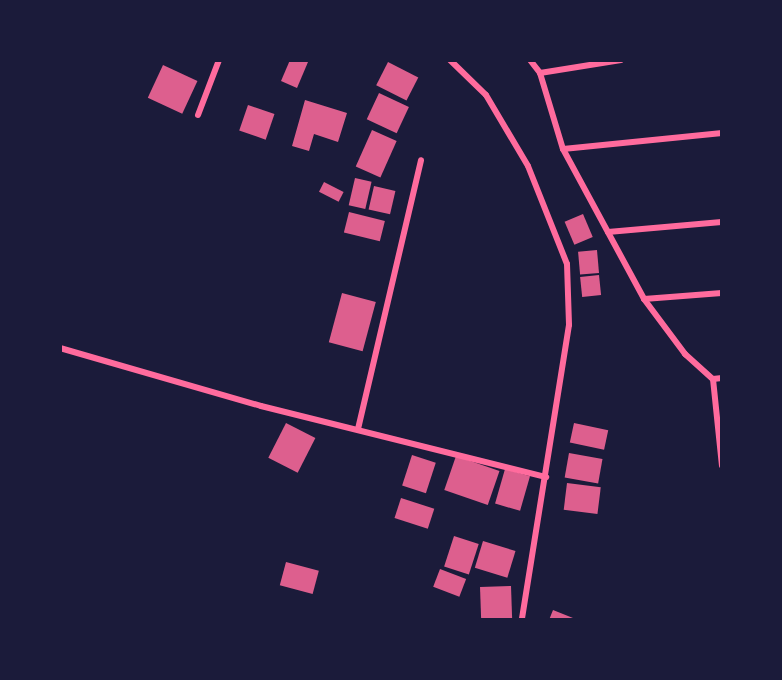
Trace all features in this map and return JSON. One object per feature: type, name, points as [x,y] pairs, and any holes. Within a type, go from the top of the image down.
[{"type":"street","points":[[198,115],[219,60]]},
{"type":"street","points":[[450,60],[486,95],[528,166],[567,264],[569,325],[522,620]]},
{"type":"street","points":[[530,60],[540,73],[563,149],[644,299],[685,354],[713,379],[722,466]]},
{"type":"street","points":[[540,73],[600,61],[621,60]]},
{"type":"street","points":[[563,149],[722,133]]},
{"type":"street","points":[[358,429],[421,160]]},
{"type":"street","points":[[608,232],[722,222]]},
{"type":"street","points":[[644,299],[722,293]]},
{"type":"street","points":[[60,348],[358,429],[546,477]]},
{"type":"street","points":[[713,379],[722,378]]},
{"type":"building","points":[[290,60],[308,62],[297,88],[281,81]]},
{"type":"building","points":[[388,62],[418,77],[406,101],[376,85]]},
{"type":"building","points":[[163,65],[197,81],[182,114],[148,98]]},
{"type":"building","points":[[379,93],[409,107],[397,133],[367,119]]},
{"type":"building","points":[[305,100],[347,113],[338,142],[314,134],[309,151],[292,146]]},
{"type":"building","points":[[248,105],[274,114],[266,140],[239,131]]},
{"type":"building","points":[[372,130],[397,141],[380,178],[356,167]]},
{"type":"building","points":[[355,178],[372,182],[365,209],[349,205]]},
{"type":"building","points":[[324,182],[344,192],[339,202],[319,192]]},
{"type":"building","points":[[374,186],[395,191],[390,214],[369,209]]},
{"type":"building","points":[[349,212],[385,221],[380,241],[344,232]]},
{"type":"building","points":[[583,214],[593,237],[574,245],[565,222]]},
{"type":"building","points":[[597,250],[599,273],[580,275],[578,252]]},
{"type":"building","points":[[599,275],[601,295],[582,297],[580,277]]},
{"type":"building","points":[[342,293],[376,302],[363,351],[329,342]]},
{"type":"building","points":[[286,423],[315,438],[298,473],[268,458]]},
{"type":"building","points":[[574,423],[608,430],[604,450],[570,443]]},
{"type":"building","points":[[569,453],[602,459],[598,484],[565,478]]},
{"type":"building","points":[[412,455],[436,463],[426,493],[402,485]]},
{"type":"building","points":[[456,456],[499,471],[488,505],[444,490]]},
{"type":"building","points":[[505,469],[530,476],[520,511],[495,504]]},
{"type":"building","points":[[567,483],[601,487],[597,514],[564,510]]},
{"type":"building","points":[[401,498],[434,509],[428,529],[395,518]]},
{"type":"building","points":[[454,536],[479,544],[469,574],[444,566]]},
{"type":"building","points":[[483,541],[516,551],[507,578],[475,568]]},
{"type":"building","points":[[286,562],[319,571],[313,594],[280,585]]},
{"type":"building","points":[[440,569],[466,579],[459,597],[433,587]]},
{"type":"building","points":[[511,586],[512,620],[481,620],[480,587]]},
{"type":"building","points":[[553,610],[578,620],[549,620]]}]
